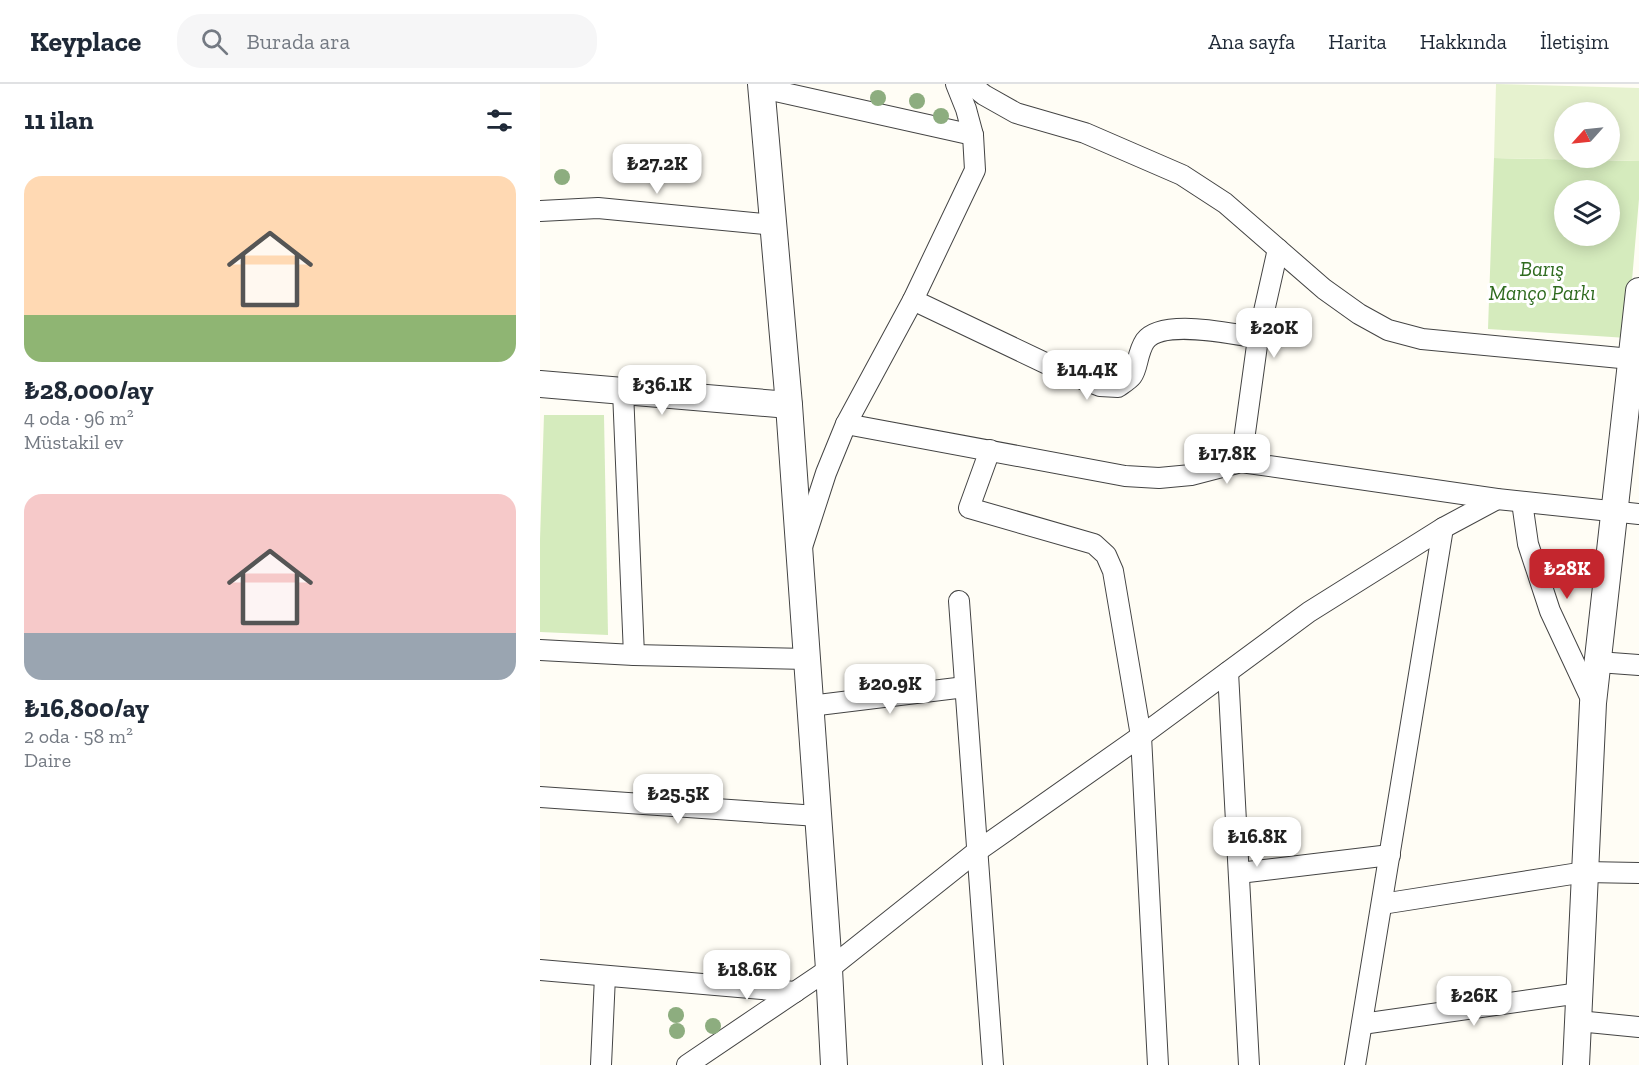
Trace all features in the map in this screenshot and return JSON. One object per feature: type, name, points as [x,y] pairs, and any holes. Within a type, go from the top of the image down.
[{"type":"street","points":[[799,555],[826,473],[846,424],[913,300],[975,170],[973,135],[956,84]]},
{"type":"street","points":[[970,84],[984,95],[1016,112],[1084,133],[1182,175],[1225,204],[1324,288],[1359,314],[1388,330],[1422,339],[1632,359]]},
{"type":"street","points":[[834,1065],[789,405],[762,86],[973,135]]},
{"type":"street","points":[[540,210],[598,208],[774,225]]},
{"type":"street","points":[[1241,462],[1258,338],[1278,249]]},
{"type":"street","points":[[913,300],[1062,371],[1100,386],[1118,387],[1133,375],[1138,353],[1147,338],[1163,331],[1187,328],[1258,338]]},
{"type":"street","points":[[1576,1065],[1593,703],[1598,662],[1627,513],[1633,397],[1632,359],[1638,305]]},
{"type":"street","points":[[540,384],[789,405]]},
{"type":"street","points":[[623,391],[634,655]]},
{"type":"street","points":[[846,424],[1125,476],[1159,478],[1191,475],[1241,462],[1497,499],[1627,513]]},
{"type":"street","points":[[990,450],[969,508],[1094,544],[1106,555],[1113,571],[1141,736],[1158,1065]]},
{"type":"street","points":[[687,1065],[829,969],[976,852],[1141,736],[1310,612],[1443,528],[1497,499]]},
{"type":"street","points":[[1522,502],[1528,544],[1550,611],[1593,703]]},
{"type":"street","points":[[1355,1065],[1443,528]]},
{"type":"street","points":[[959,601],[993,1065]]},
{"type":"street","points":[[540,650],[634,655],[807,659]]},
{"type":"street","points":[[1598,662],[1639,665]]},
{"type":"street","points":[[1228,672],[1249,1065]]},
{"type":"street","points":[[810,706],[965,687]]},
{"type":"street","points":[[540,798],[818,816]]},
{"type":"street","points":[[1239,873],[1390,855]]},
{"type":"street","points":[[1382,904],[1586,872],[1639,873]]},
{"type":"street","points":[[540,970],[795,992]]},
{"type":"street","points":[[600,1065],[605,976]]},
{"type":"street","points":[[1362,1024],[1580,993]]},
{"type":"street","points":[[1578,1021],[1639,1027]]},
{"type":"green space","points":[[1496,84],[1639,88],[1639,161],[1620,161],[1620,102],[1554,102],[1554,159],[1494,158]]},
{"type":"green space","name":"Barış Manço Parkı","points":[[1494,158],[1554,159],[1554,168],[1620,168],[1620,161],[1639,161],[1639,199],[1627,338],[1488,329]]},
{"type":"green space","points":[[544,415],[604,415],[608,635],[540,632]]}]
